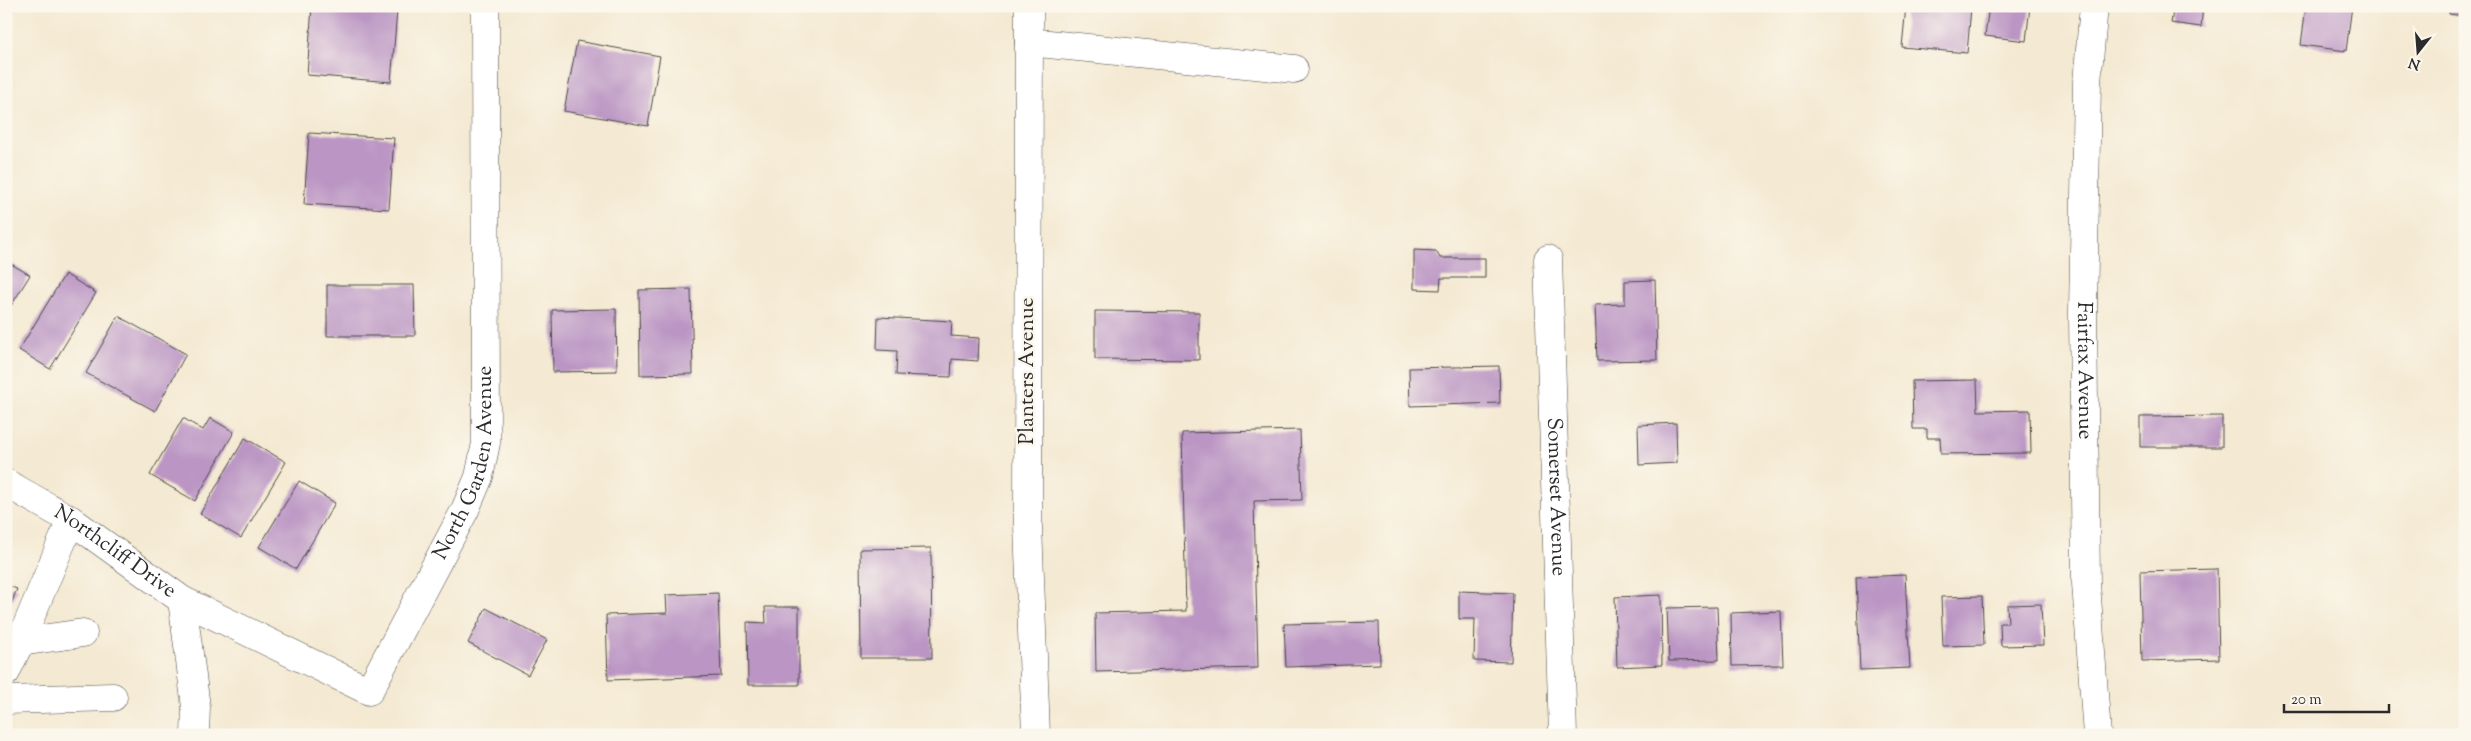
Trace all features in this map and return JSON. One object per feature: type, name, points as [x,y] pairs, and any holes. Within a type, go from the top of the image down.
[{"type":"street","name":"North Garden Avenue","points":[[182,600],[369,691],[465,510],[479,478],[486,443],[485,6]]},
{"type":"street","name":"Planters Avenue","points":[[1029,6],[1028,525],[1036,735]]},
{"type":"street","name":"Fairfax Avenue","points":[[2094,6],[2087,82],[2083,313],[2086,583],[2097,735]]},
{"type":"street","points":[[1029,42],[1294,70]]},
{"type":"street","name":"Somerset Avenue","points":[[1548,259],[1563,735]]},
{"type":"street","name":"Northcliff Drive","points":[[6,483],[72,520],[182,600],[196,707],[194,735]]},
{"type":"street","points":[[6,672],[72,520]]},
{"type":"street","points":[[20,642],[83,633]]},
{"type":"street","points":[[6,700],[113,697]]},
{"type":"building","points":[[312,6],[397,11],[391,82],[307,75]]},
{"type":"building","points":[[1906,6],[1971,8],[1967,53],[1902,47]]},
{"type":"building","points":[[1989,6],[2030,6],[2026,41],[1985,36]]},
{"type":"building","points":[[2174,6],[2203,6],[2201,27],[2171,23]]},
{"type":"building","points":[[2306,6],[2352,6],[2346,51],[2301,45]]},
{"type":"building","points":[[2450,6],[2465,6],[2465,16],[2449,14]]},
{"type":"building","points":[[577,41],[660,56],[648,126],[564,111]]},
{"type":"building","points":[[309,133],[394,138],[389,209],[304,204]]},
{"type":"building","points":[[1414,250],[1436,251],[1440,258],[1485,258],[1485,278],[1441,278],[1440,290],[1414,289]]},
{"type":"building","points":[[6,261],[30,275],[6,314]]},
{"type":"building","points":[[65,274],[96,293],[50,369],[19,350]]},
{"type":"building","points":[[1655,280],[1657,360],[1597,361],[1595,305],[1625,304],[1625,281]]},
{"type":"building","points":[[327,285],[414,285],[415,336],[327,336]]},
{"type":"building","points":[[691,289],[693,374],[640,375],[639,290]]},
{"type":"building","points":[[616,309],[617,371],[553,372],[552,310]]},
{"type":"building","points":[[1095,311],[1199,312],[1199,360],[1095,359]]},
{"type":"building","points":[[118,316],[186,354],[155,411],[86,373]]},
{"type":"building","points":[[878,317],[952,321],[951,336],[979,338],[978,361],[952,359],[951,377],[896,375],[897,351],[877,350]]},
{"type":"building","points":[[1499,366],[1500,403],[1410,406],[1409,368]]},
{"type":"building","points":[[1977,380],[1978,411],[2030,410],[2031,453],[1941,454],[1940,438],[1927,438],[1927,429],[1913,429],[1912,381]]},
{"type":"building","points":[[2222,416],[2222,447],[2140,447],[2140,417]]},
{"type":"building","points":[[183,418],[203,430],[210,418],[234,432],[195,501],[150,475]]},
{"type":"building","points":[[1676,423],[1677,463],[1639,465],[1638,425]]},
{"type":"building","points":[[1300,430],[1302,500],[1254,501],[1258,668],[1096,672],[1095,613],[1186,611],[1182,433]]},
{"type":"building","points":[[245,438],[286,462],[241,538],[200,514]]},
{"type":"building","points":[[299,481],[335,503],[296,569],[259,547]]},
{"type":"building","points":[[931,548],[932,658],[861,658],[860,549]]},
{"type":"building","points":[[2217,569],[2219,659],[2142,661],[2140,571]]},
{"type":"building","points":[[1905,575],[1910,668],[1860,670],[1856,577]]},
{"type":"building","points":[[6,585],[17,589],[6,616]]},
{"type":"building","points":[[1459,591],[1513,593],[1511,662],[1474,661],[1475,619],[1459,619]]},
{"type":"building","points":[[718,593],[721,676],[608,680],[606,615],[667,613],[666,595]]},
{"type":"building","points":[[1661,595],[1662,665],[1617,667],[1615,597]]},
{"type":"building","points":[[1982,596],[1984,645],[1943,646],[1941,597]]},
{"type":"building","points":[[2041,604],[2043,645],[2001,646],[2000,623],[2008,623],[2007,605]]},
{"type":"building","points":[[765,607],[799,607],[799,685],[748,685],[747,622],[766,623]]},
{"type":"building","points":[[1717,607],[1719,660],[1669,661],[1667,608]]},
{"type":"building","points":[[486,608],[547,640],[528,675],[468,643]]},
{"type":"building","points":[[1781,611],[1783,665],[1732,666],[1731,613]]},
{"type":"building","points":[[1379,622],[1380,664],[1286,667],[1284,624]]}]
